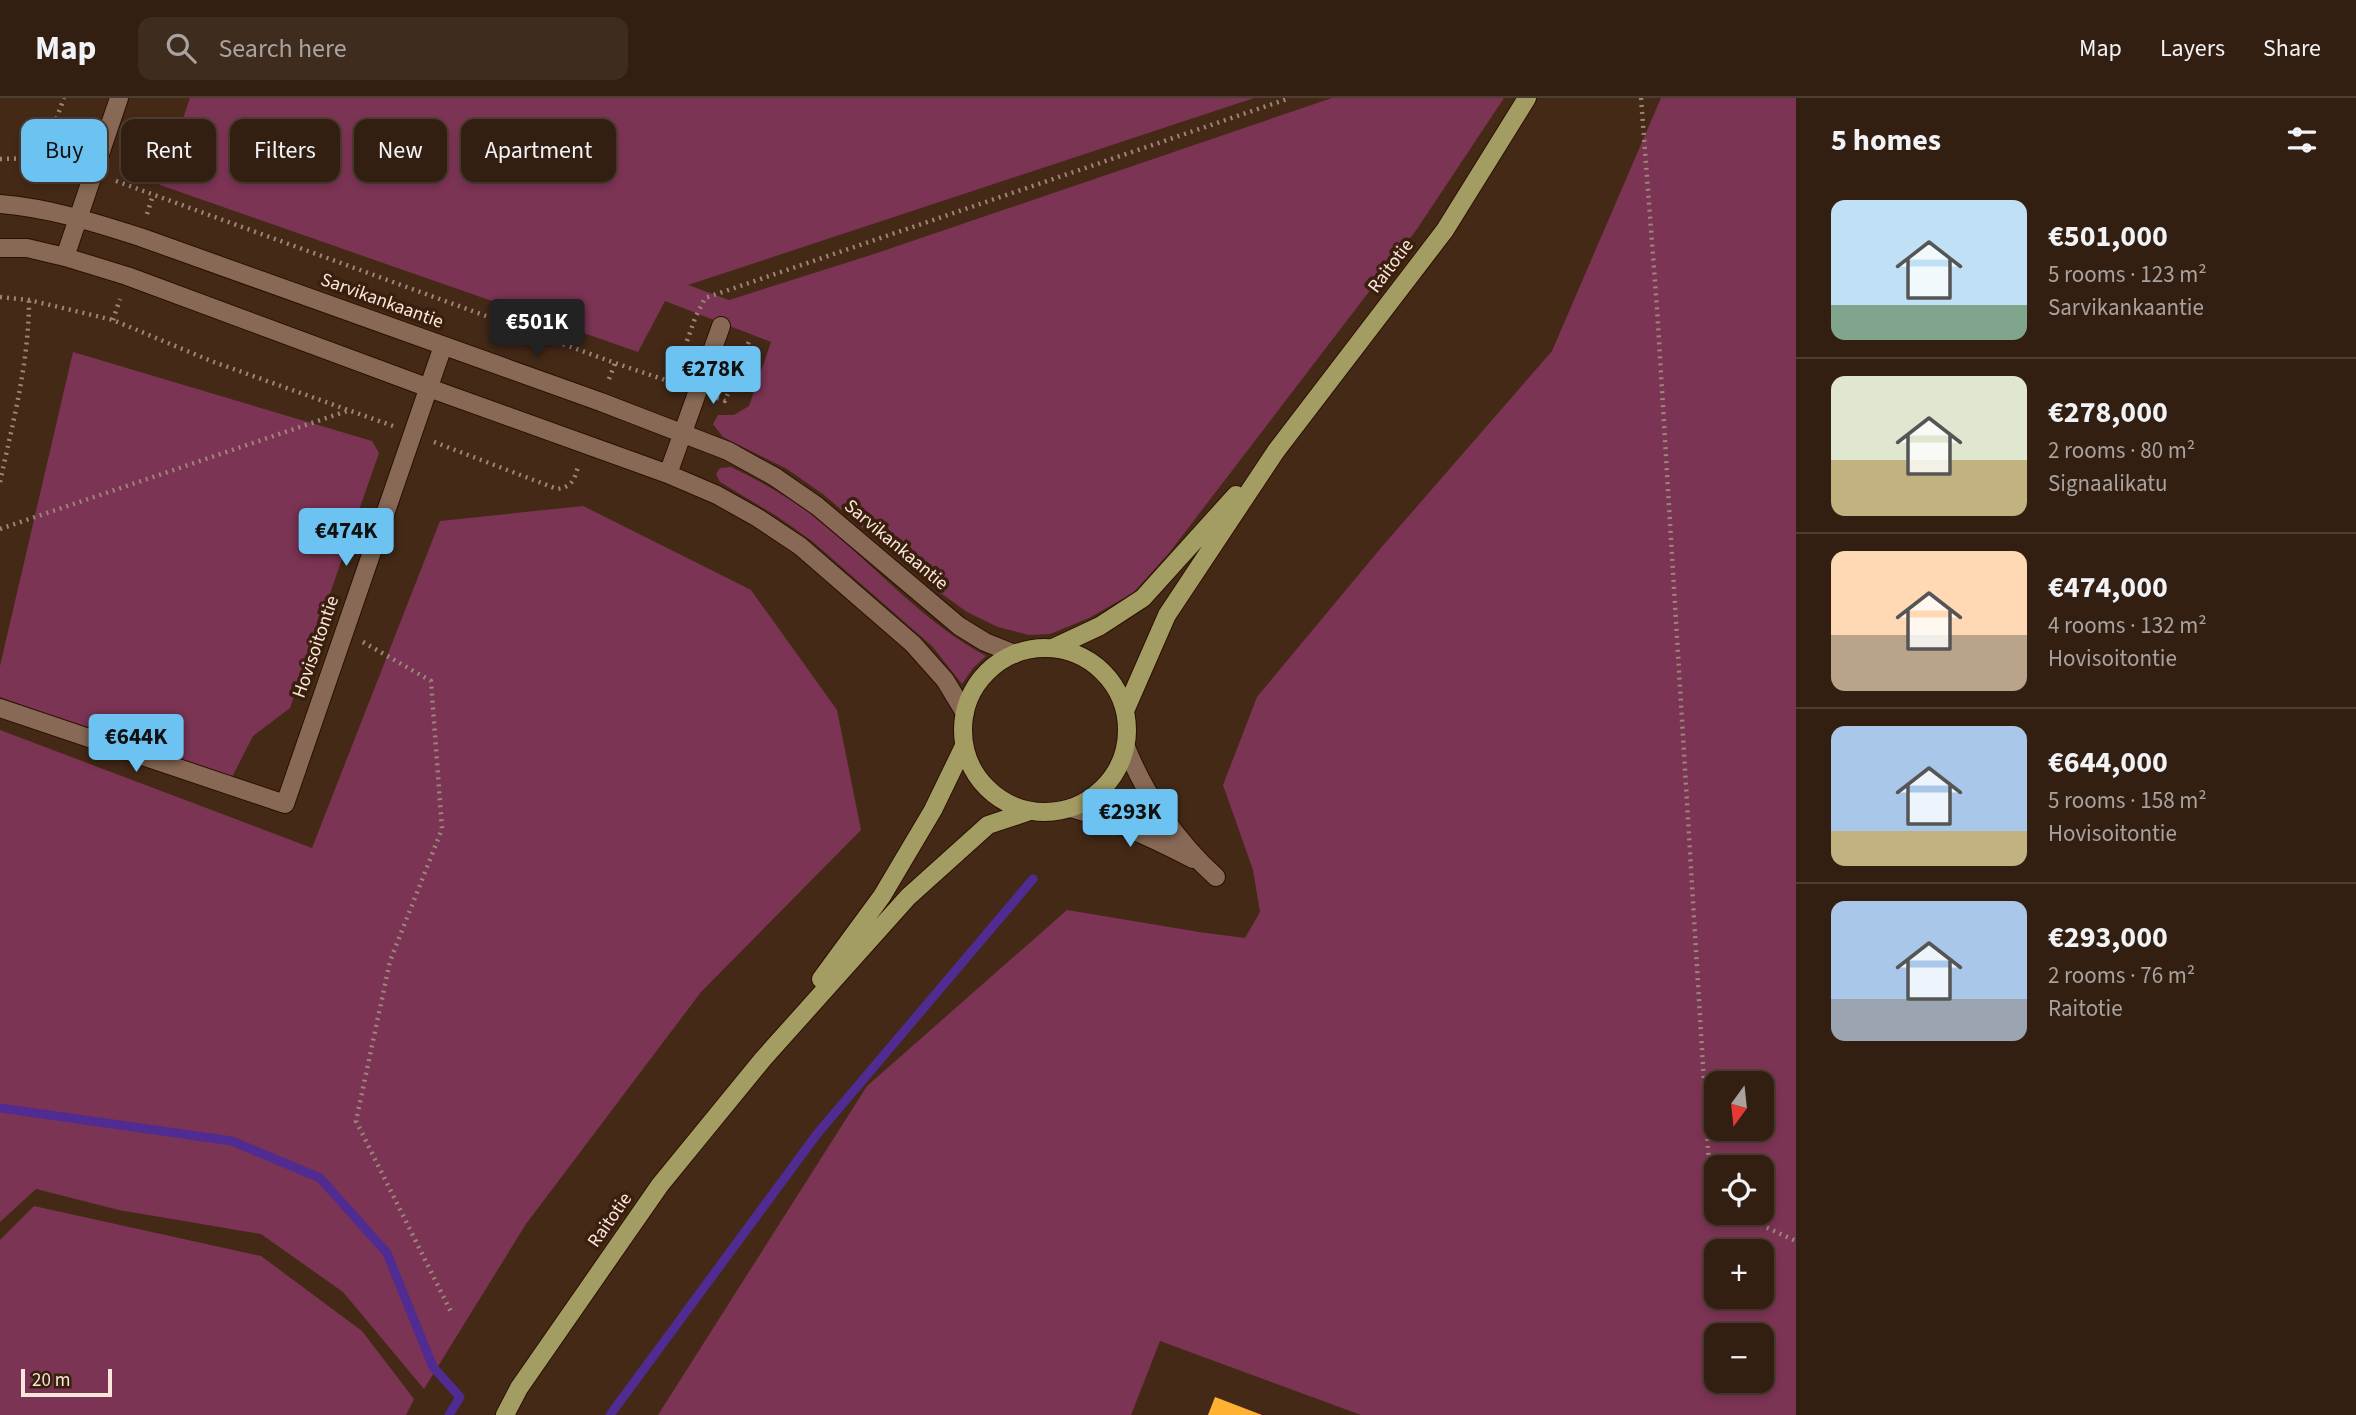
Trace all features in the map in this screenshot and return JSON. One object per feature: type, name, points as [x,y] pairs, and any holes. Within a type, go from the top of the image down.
[{"type":"main road","name":"Raitotie","points":[[1125,710],[1167,615],[1276,451],[1445,230],[1527,98]]},
{"type":"main road","name":"Raitotie","points":[[1054,648],[1100,626],[1143,598],[1276,451]]},
{"type":"main road","points":[[1054,648],[1090,661],[1106,675],[1118,691],[1125,710],[1126,747],[1117,770],[1105,786],[1089,800],[1051,812],[1030,811],[1011,805],[993,794],[979,779],[964,746],[965,713],[972,692],[997,663],[1034,649],[1054,648]]},
{"type":"main road","name":"Raitotie","points":[[763,1059],[882,896],[933,810],[964,746]]},
{"type":"main road","name":"Raitotie","points":[[505,1415],[519,1388],[660,1185],[763,1059],[908,897],[988,825],[1030,811]]},
{"type":"street","points":[[107,132],[119,98]]},
{"type":"street","points":[[65,257],[90,182]]},
{"type":"street","name":"Sarvikankaantie","points":[[0,204],[34,207],[78,217],[140,237],[601,402],[728,452],[775,477],[817,506],[960,626],[985,642],[1015,654]]},
{"type":"street","points":[[0,248],[27,248],[127,276],[668,474],[717,495],[800,546],[931,662],[965,713]]},
{"type":"street","points":[[668,474],[721,326]]},
{"type":"street","name":"Hovisoitontie","points":[[0,708],[285,804],[443,346]]},
{"type":"street","points":[[1126,747],[1136,773],[1175,833],[1216,877]]},
{"type":"street","points":[[1070,808],[1101,816],[1152,837],[1200,862]]},
{"type":"path","points":[[56,119],[64,98]]},
{"type":"path","points":[[686,344],[705,298],[1290,98]]},
{"type":"path","points":[[1641,98],[1657,308],[1708,1155]]},
{"type":"path","points":[[0,159],[21,159]]},
{"type":"path","points":[[107,177],[674,383],[678,370]]},
{"type":"path","points":[[0,297],[29,300],[113,320],[211,361],[412,433],[557,489],[567,488],[573,482],[586,444]]},
{"type":"path","points":[[0,482],[20,387],[29,321],[29,300]]},
{"type":"path","points":[[601,402],[615,363]]},
{"type":"path","points":[[0,529],[348,411]]},
{"type":"path","points":[[344,631],[431,681],[442,829],[390,961],[356,1121],[451,1312]]},
{"type":"path","points":[[1761,1225],[1796,1241]]},
{"type":"shaded area","points":[[190,98],[1254,98],[688,285],[729,300],[874,254],[1332,98],[1504,98],[1417,229],[1169,553],[1133,593],[1089,618],[1050,634],[1029,635],[998,627],[967,612],[935,589],[824,495],[787,469],[723,437],[713,424],[718,415],[734,415],[749,406],[771,342],[665,301],[638,352],[160,185],[161,182],[216,182],[216,119],[183,119]]},
{"type":"shaded area","points":[[1661,98],[1796,98],[1796,1415],[1361,1415],[1160,1341],[1131,1415],[658,1415],[867,1086],[1067,910],[1245,938],[1260,912],[1253,870],[1223,785],[1257,697],[1380,549],[1552,351]]},
{"type":"shaded area","points":[[73,352],[372,441],[379,453],[290,708],[253,736],[230,781],[0,697],[0,666]]},
{"type":"shaded area","points":[[731,467],[809,512],[920,610],[986,656],[962,684],[932,646],[812,541],[720,482],[716,474],[720,468]]},
{"type":"shaded area","points":[[583,506],[751,590],[837,710],[861,830],[701,992],[526,1224],[424,1389],[343,1292],[261,1234],[119,1210],[36,1189],[0,1222],[0,730],[312,848],[440,521]]},
{"type":"shaded area","points":[[34,1206],[261,1256],[362,1331],[414,1399],[406,1415],[0,1415],[0,1240]]},
{"type":"building","points":[[1215,1397],[1262,1415],[1208,1415]]},
{"type":"waterway","points":[[610,1415],[817,1134],[1033,879]]},
{"type":"waterway","points":[[0,1108],[232,1141],[320,1178],[387,1253],[433,1367],[460,1397],[449,1415]]}]
